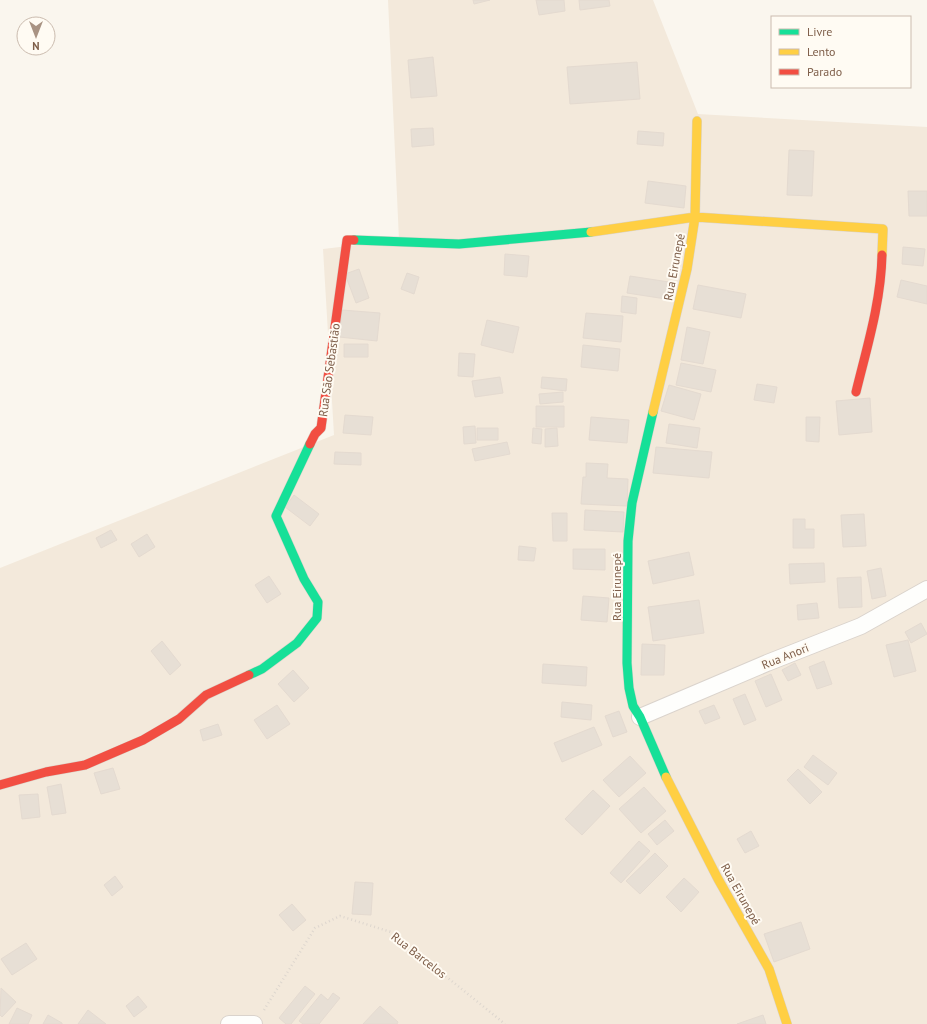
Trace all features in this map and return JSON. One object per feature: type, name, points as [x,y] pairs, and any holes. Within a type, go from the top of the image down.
[{"type":"street","name":"Rua Eirunepé","points":[[697,121],[695,217],[687,268],[634,496],[629,534],[627,663],[629,688],[633,706],[640,717],[662,769],[718,879],[769,969],[787,1024]]},
{"type":"street","name":"Rua São Sebastião","points":[[0,785],[46,772],[85,765],[143,740],[179,719],[206,695],[262,669],[297,643],[318,618],[318,602],[304,579],[276,516],[315,434],[321,428],[347,240],[459,244],[588,232],[695,217]]},
{"type":"street","points":[[695,217],[883,229],[882,270],[875,315],[856,392]]},
{"type":"street","name":"Rua Anori","points":[[640,717],[767,663],[861,626],[927,589]]},
{"type":"street","points":[[229,1024],[254,1024]]},
{"type":"path","name":"Rua Barcelos","points":[[264,1011],[315,928],[340,916],[391,932],[505,1024]]},
{"type":"shaded area","points":[[388,0],[653,0],[698,114],[927,127],[927,1024],[0,1024],[0,568],[334,435],[323,249],[399,240]]},
{"type":"building","points":[[473,0],[490,0],[474,4]]},
{"type":"building","points":[[536,0],[564,0],[565,11],[539,15]]},
{"type":"building","points":[[579,0],[609,0],[610,6],[580,10]]},
{"type":"building","points":[[433,57],[437,96],[411,98],[408,60]]},
{"type":"building","points":[[637,62],[640,99],[570,104],[567,67]]},
{"type":"building","points":[[433,128],[434,145],[412,147],[411,129]]},
{"type":"building","points":[[638,131],[664,133],[663,146],[637,144]]},
{"type":"building","points":[[789,150],[814,151],[812,196],[787,195]]},
{"type":"building","points":[[648,181],[686,186],[684,208],[645,203]]},
{"type":"building","points":[[908,191],[927,191],[927,216],[909,216]]},
{"type":"building","points":[[903,247],[925,249],[923,266],[902,264]]},
{"type":"building","points":[[505,254],[529,256],[527,277],[504,275]]},
{"type":"building","points":[[359,269],[369,298],[356,303],[345,274]]},
{"type":"building","points":[[407,273],[419,277],[414,294],[401,289]]},
{"type":"building","points":[[630,276],[669,282],[666,299],[627,293]]},
{"type":"building","points":[[901,280],[927,286],[927,304],[897,297]]},
{"type":"building","points":[[698,285],[746,294],[741,318],[693,309]]},
{"type":"building","points":[[622,296],[637,298],[636,314],[621,312]]},
{"type":"building","points":[[342,310],[380,313],[377,341],[339,337]]},
{"type":"building","points":[[586,313],[623,316],[621,342],[583,338]]},
{"type":"building","points":[[487,320],[519,327],[513,353],[481,345]]},
{"type":"building","points":[[687,327],[710,332],[703,364],[681,360]]},
{"type":"building","points":[[344,344],[368,344],[368,357],[344,357]]},
{"type":"building","points":[[583,345],[620,349],[618,371],[581,367]]},
{"type":"building","points":[[459,353],[475,354],[473,377],[458,376]]},
{"type":"building","points":[[681,363],[716,370],[711,392],[676,385]]},
{"type":"building","points":[[500,377],[503,393],[475,397],[472,381]]},
{"type":"building","points":[[542,377],[567,379],[566,391],[541,388]]},
{"type":"building","points":[[757,384],[777,387],[774,403],[754,400]]},
{"type":"building","points":[[669,385],[701,394],[694,420],[661,411]]},
{"type":"building","points":[[563,392],[563,402],[540,404],[539,394]]},
{"type":"building","points":[[870,398],[872,432],[839,435],[836,401]]},
{"type":"building","points":[[536,406],[564,406],[564,427],[536,427]]},
{"type":"building","points":[[345,415],[373,417],[371,435],[343,433]]},
{"type":"building","points":[[591,417],[629,420],[627,443],[589,440]]},
{"type":"building","points":[[806,417],[820,417],[819,442],[806,441]]},
{"type":"building","points":[[669,424],[700,428],[697,448],[666,443]]},
{"type":"building","points":[[475,426],[476,443],[464,444],[463,427]]},
{"type":"building","points":[[477,428],[498,428],[498,440],[477,440]]},
{"type":"building","points":[[533,428],[542,429],[541,444],[532,443]]},
{"type":"building","points":[[557,428],[558,446],[545,447],[545,429]]},
{"type":"building","points":[[507,442],[510,454],[475,461],[472,449]]},
{"type":"building","points":[[656,447],[712,452],[709,478],[653,473]]},
{"type":"building","points":[[335,452],[361,453],[361,465],[334,464]]},
{"type":"building","points":[[586,463],[608,464],[607,478],[628,479],[627,506],[581,504],[583,477],[586,477]]},
{"type":"building","points":[[294,495],[319,514],[310,526],[285,507]]},
{"type":"building","points":[[585,510],[624,512],[623,532],[584,530]]},
{"type":"building","points":[[552,513],[567,513],[567,541],[553,541]]},
{"type":"building","points":[[864,514],[866,546],[843,547],[841,515]]},
{"type":"building","points":[[793,519],[805,519],[805,529],[814,529],[814,548],[793,548]]},
{"type":"building","points":[[111,530],[117,540],[101,548],[96,538]]},
{"type":"building","points":[[147,534],[155,547],[139,557],[131,544]]},
{"type":"building","points":[[519,546],[536,548],[534,561],[518,560]]},
{"type":"building","points":[[573,549],[605,549],[605,570],[573,569]]},
{"type":"building","points":[[689,552],[694,575],[653,584],[648,561]]},
{"type":"building","points":[[824,563],[825,582],[790,584],[789,564]]},
{"type":"building","points":[[881,568],[886,596],[872,599],[867,571]]},
{"type":"building","points":[[269,576],[281,594],[267,603],[255,585]]},
{"type":"building","points":[[861,577],[862,607],[839,608],[837,578]]},
{"type":"building","points":[[583,596],[609,598],[607,622],[581,620]]},
{"type":"building","points":[[699,600],[704,633],[653,641],[648,607]]},
{"type":"building","points":[[817,603],[819,618],[798,620],[797,605]]},
{"type":"building","points":[[921,623],[927,634],[911,643],[905,632]]},
{"type":"building","points":[[908,640],[916,671],[894,677],[886,645]]},
{"type":"building","points":[[162,641],[181,665],[170,675],[151,651]]},
{"type":"building","points":[[642,644],[665,645],[664,675],[641,675]]},
{"type":"building","points":[[824,661],[832,684],[817,689],[809,667]]},
{"type":"building","points":[[795,663],[801,675],[788,681],[782,670]]},
{"type":"building","points":[[543,664],[587,667],[586,686],[542,683]]},
{"type":"building","points":[[293,670],[309,688],[294,702],[278,684]]},
{"type":"building","points":[[771,674],[782,700],[766,707],[755,681]]},
{"type":"building","points":[[745,694],[756,720],[744,725],[733,699]]},
{"type":"building","points":[[562,702],[592,705],[591,720],[561,717]]},
{"type":"building","points":[[277,705],[290,724],[267,739],[254,720]]},
{"type":"building","points":[[714,705],[720,718],[705,724],[699,711]]},
{"type":"building","points":[[619,711],[627,732],[613,737],[605,716]]},
{"type":"building","points":[[218,724],[222,735],[203,741],[200,730]]},
{"type":"building","points":[[594,727],[602,745],[562,762],[554,743]]},
{"type":"building","points":[[813,755],[837,773],[828,785],[804,767]]},
{"type":"building","points":[[630,756],[646,773],[619,797],[603,780]]},
{"type":"building","points":[[113,768],[120,789],[101,794],[94,773]]},
{"type":"building","points":[[798,769],[822,792],[810,804],[787,780]]},
{"type":"building","points":[[61,784],[66,813],[52,815],[47,787]]},
{"type":"building","points":[[644,787],[666,811],[641,833],[619,809]]},
{"type":"building","points":[[593,790],[610,806],[582,835],[565,819]]},
{"type":"building","points":[[38,794],[40,817],[22,819],[19,795]]},
{"type":"building","points":[[665,820],[674,831],[657,845],[648,834]]},
{"type":"building","points":[[751,831],[759,846],[745,853],[737,839]]},
{"type":"building","points":[[639,841],[650,851],[621,883],[610,873]]},
{"type":"building","points":[[655,853],[668,866],[640,894],[626,881]]},
{"type":"building","points":[[115,876],[123,887],[112,896],[104,885]]},
{"type":"building","points":[[684,878],[699,892],[681,912],[666,897]]},
{"type":"building","points":[[355,882],[373,883],[371,915],[352,914]]},
{"type":"building","points":[[292,904],[306,920],[293,931],[279,915]]},
{"type":"building","points":[[801,922],[810,949],[774,962],[764,934]]},
{"type":"building","points":[[26,943],[37,959],[12,975],[1,959]]},
{"type":"building","points":[[305,986],[315,994],[291,1024],[286,1024],[279,1018]]},
{"type":"building","points":[[1,988],[16,1002],[2,1017],[0,1015]]},
{"type":"building","points":[[333,993],[340,998],[319,1024],[303,1024],[299,1021],[321,994],[328,1000]]},
{"type":"building","points":[[138,996],[147,1007],[134,1017],[126,1006]]},
{"type":"building","points":[[380,1006],[398,1022],[397,1024],[363,1024]]},
{"type":"building","points":[[17,1008],[32,1015],[28,1024],[9,1024]]},
{"type":"building","points":[[88,1010],[106,1024],[78,1024]]},
{"type":"building","points":[[48,1015],[62,1023],[62,1024],[43,1024]]},
{"type":"building","points":[[763,1015],[766,1024],[737,1024]]},
{"type":"traffic: fast","points":[[354,240],[459,244],[591,232]]},
{"type":"traffic: fast","points":[[653,412],[632,503],[628,541],[627,663],[629,688],[633,706],[640,717],[666,777]]},
{"type":"traffic: fast","points":[[249,675],[262,669],[297,643],[317,618],[318,602],[304,579],[276,516],[310,444]]},
{"type":"traffic: slow","points":[[653,412],[687,269],[695,217],[697,121]]},
{"type":"traffic: slow","points":[[591,232],[695,217],[883,229],[882,255]]},
{"type":"traffic: slow","points":[[666,777],[718,879],[769,969],[787,1024]]},
{"type":"traffic: jam","points":[[310,444],[315,434],[321,428],[347,240],[354,240]]},
{"type":"traffic: jam","points":[[856,392],[876,307],[882,255]]},
{"type":"traffic: jam","points":[[0,785],[46,772],[85,765],[143,740],[179,719],[206,695],[249,675]]}]
